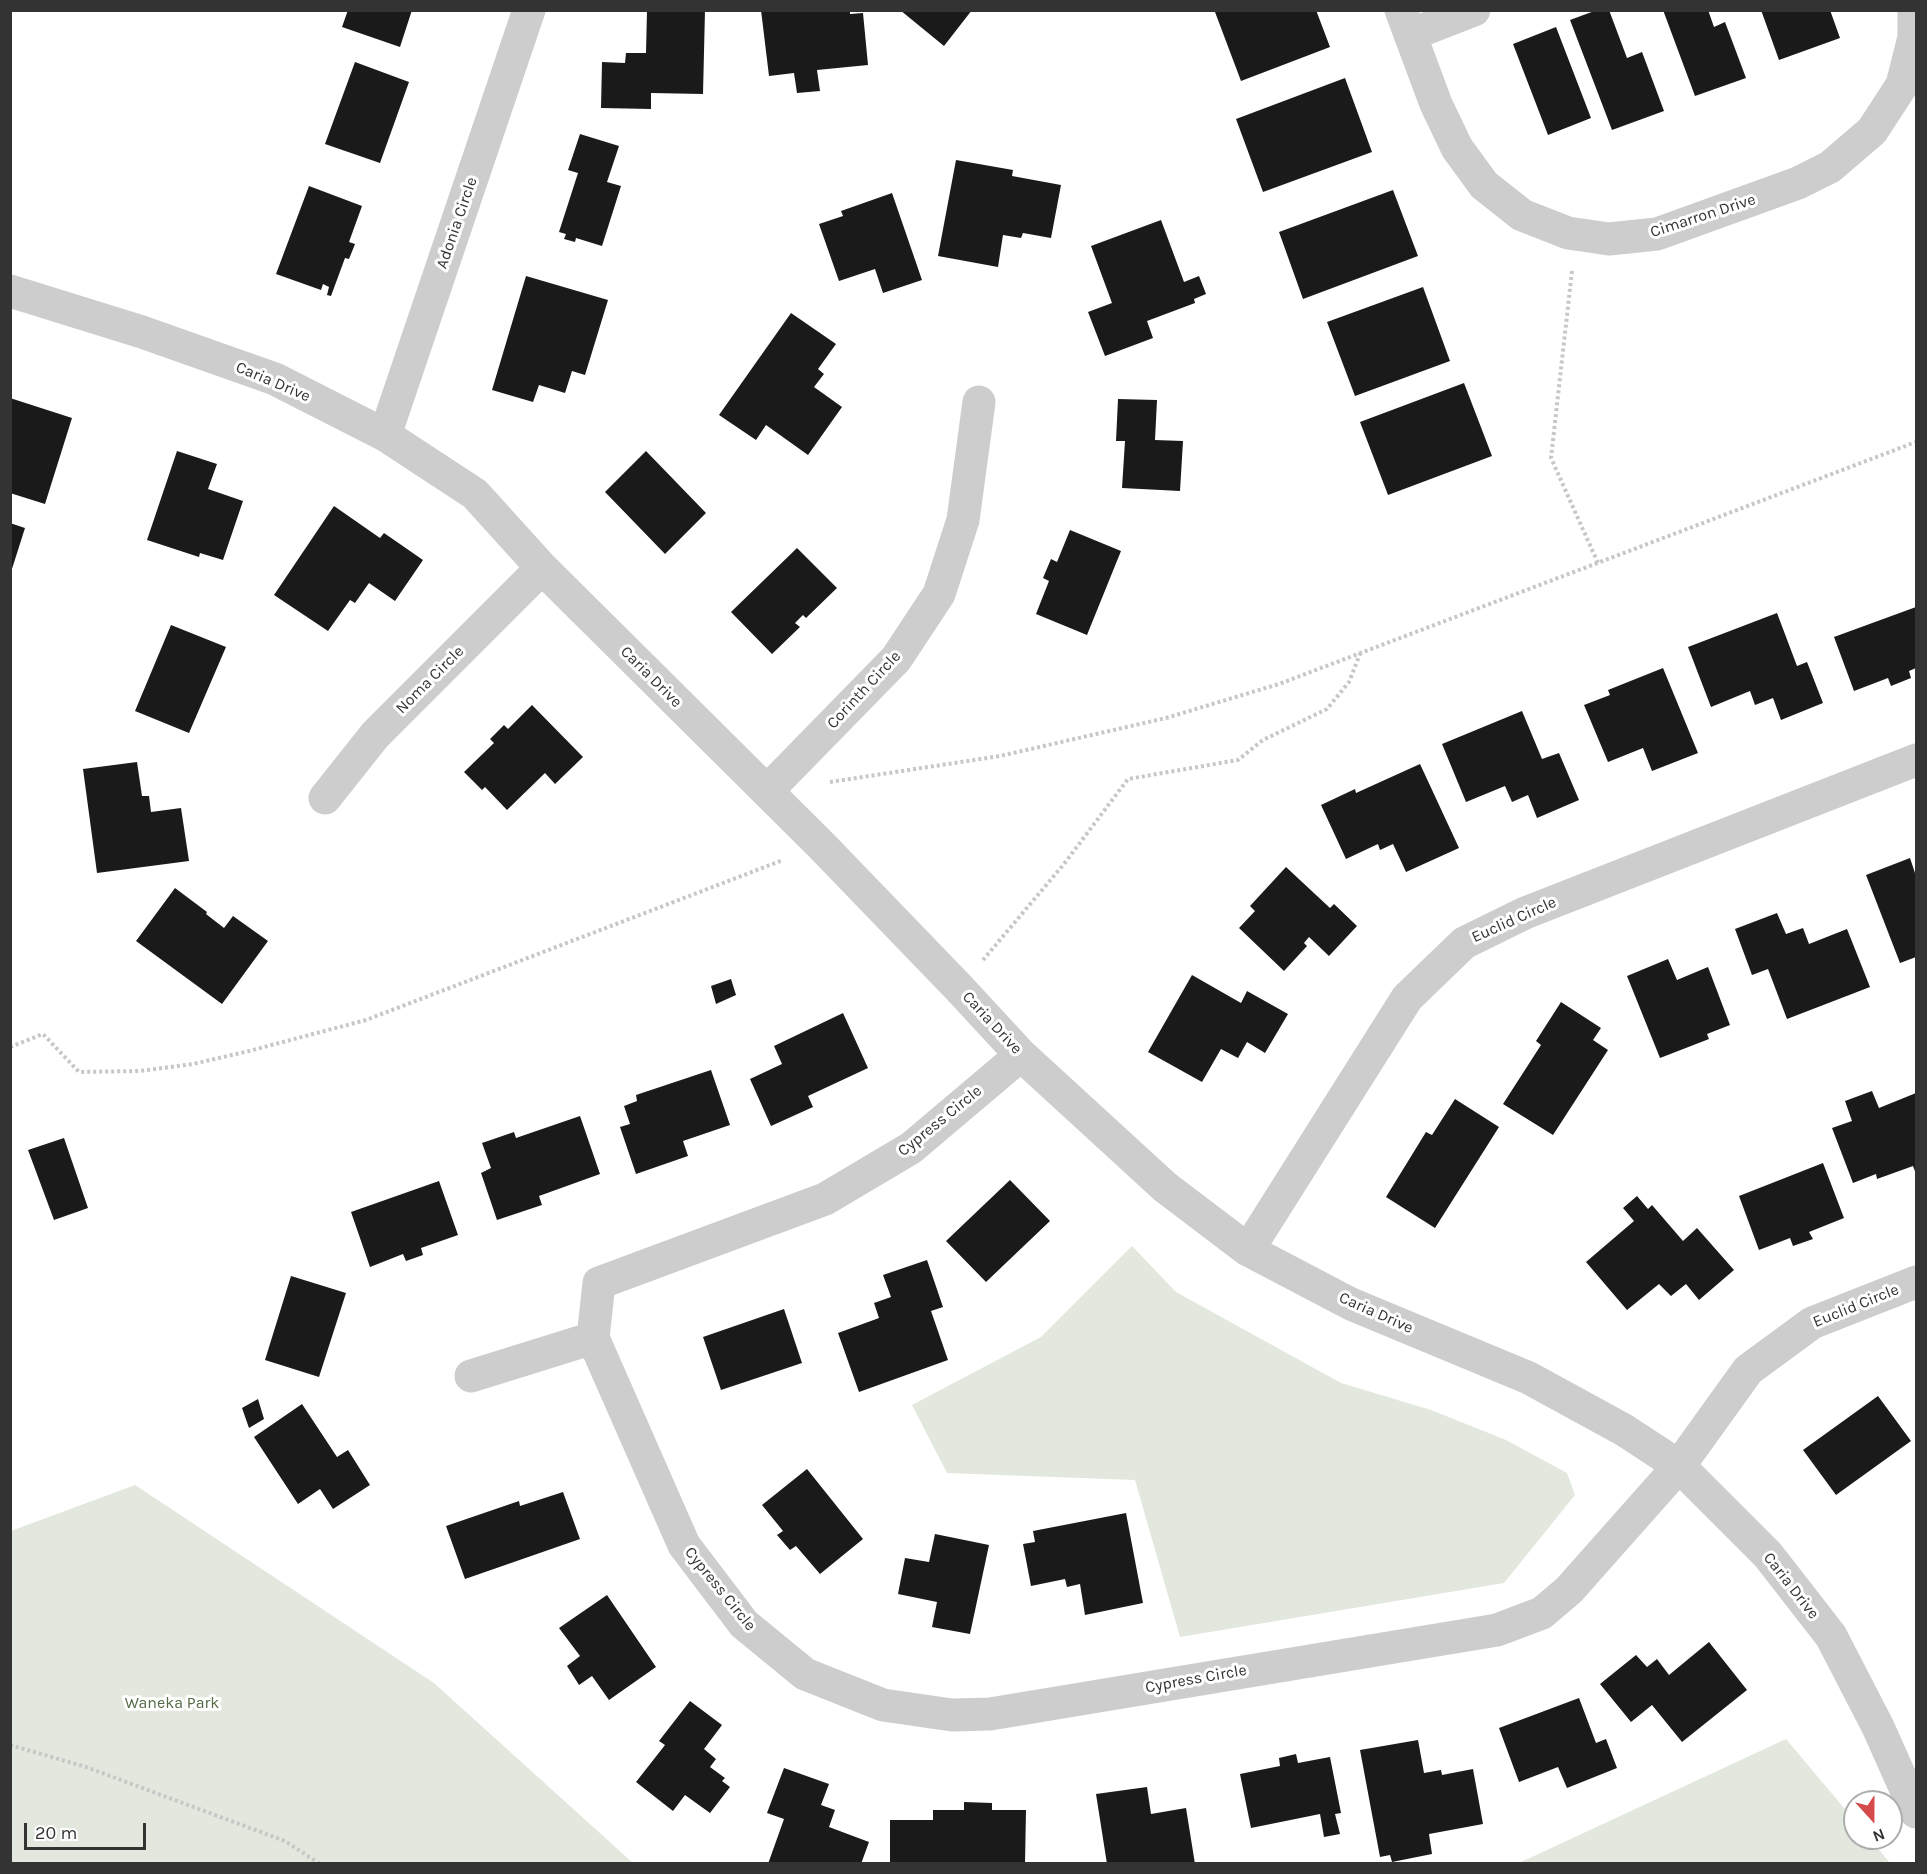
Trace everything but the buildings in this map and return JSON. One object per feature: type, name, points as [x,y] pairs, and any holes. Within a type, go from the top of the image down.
[{"type":"street","name":"Adonia Circle","points":[[385,435],[529,10]]},
{"type":"street","points":[[1405,23],[1474,10]]},
{"type":"street","name":"Cimarron Drive","points":[[1405,23],[1436,104],[1453,139],[1484,185],[1522,215],[1568,233],[1609,239],[1657,234],[1798,183],[1830,167],[1872,131],[1902,85],[1914,37],[1914,10]]},
{"type":"street","name":"Caria Drive","points":[[10,291],[142,332],[275,379],[385,435],[475,494],[542,568],[821,845],[1021,1055],[1165,1187],[1248,1251],[1351,1304],[1529,1378],[1624,1430],[1679,1466],[1768,1555],[1831,1636],[1878,1727],[1917,1812]]},
{"type":"street","name":"Corinth Circle","points":[[767,791],[896,659],[939,594],[963,520],[979,402]]},
{"type":"street","name":"Noma Circle","points":[[325,798],[375,735],[542,568]]},
{"type":"street","name":"Euclid Circle","points":[[1248,1251],[1407,998],[1464,943],[1525,913],[1917,760]]},
{"type":"street","name":"Cypress Circle","points":[[1021,1055],[911,1148],[825,1199],[599,1282],[593,1338],[684,1545],[744,1624],[805,1674],[883,1705],[952,1715],[990,1714],[1497,1630],[1542,1613],[1569,1590],[1679,1466]]},
{"type":"street","name":"Euclid Circle","points":[[1679,1466],[1748,1370],[1812,1323],[1917,1282]]},
{"type":"street","points":[[471,1377],[593,1338]]},
{"type":"path","points":[[1576,234],[1551,458],[1598,563]]},
{"type":"path","points":[[832,782],[1000,756],[1166,718],[1279,684],[1917,442]]},
{"type":"path","points":[[959,988],[1064,864],[1128,779],[1238,760],[1263,740],[1328,710],[1349,681],[1360,653]]},
{"type":"path","points":[[10,1047],[43,1034],[79,1072],[140,1071],[192,1064],[249,1052],[366,1020],[821,845]]},
{"type":"path","points":[[10,1745],[86,1767],[285,1841],[320,1863]]},
{"type":"green space","points":[[1132,1246],[1176,1292],[1341,1383],[1431,1410],[1506,1440],[1567,1473],[1575,1495],[1504,1583],[1180,1637],[1135,1480],[947,1473],[912,1405],[1041,1337]]},
{"type":"green space","name":"Waneka Park","points":[[135,1485],[434,1683],[633,1863],[11,1863],[11,1531]]},
{"type":"green space","points":[[1786,1739],[1843,1807],[1843,1850],[1879,1850],[1890,1863],[1519,1863]]}]
